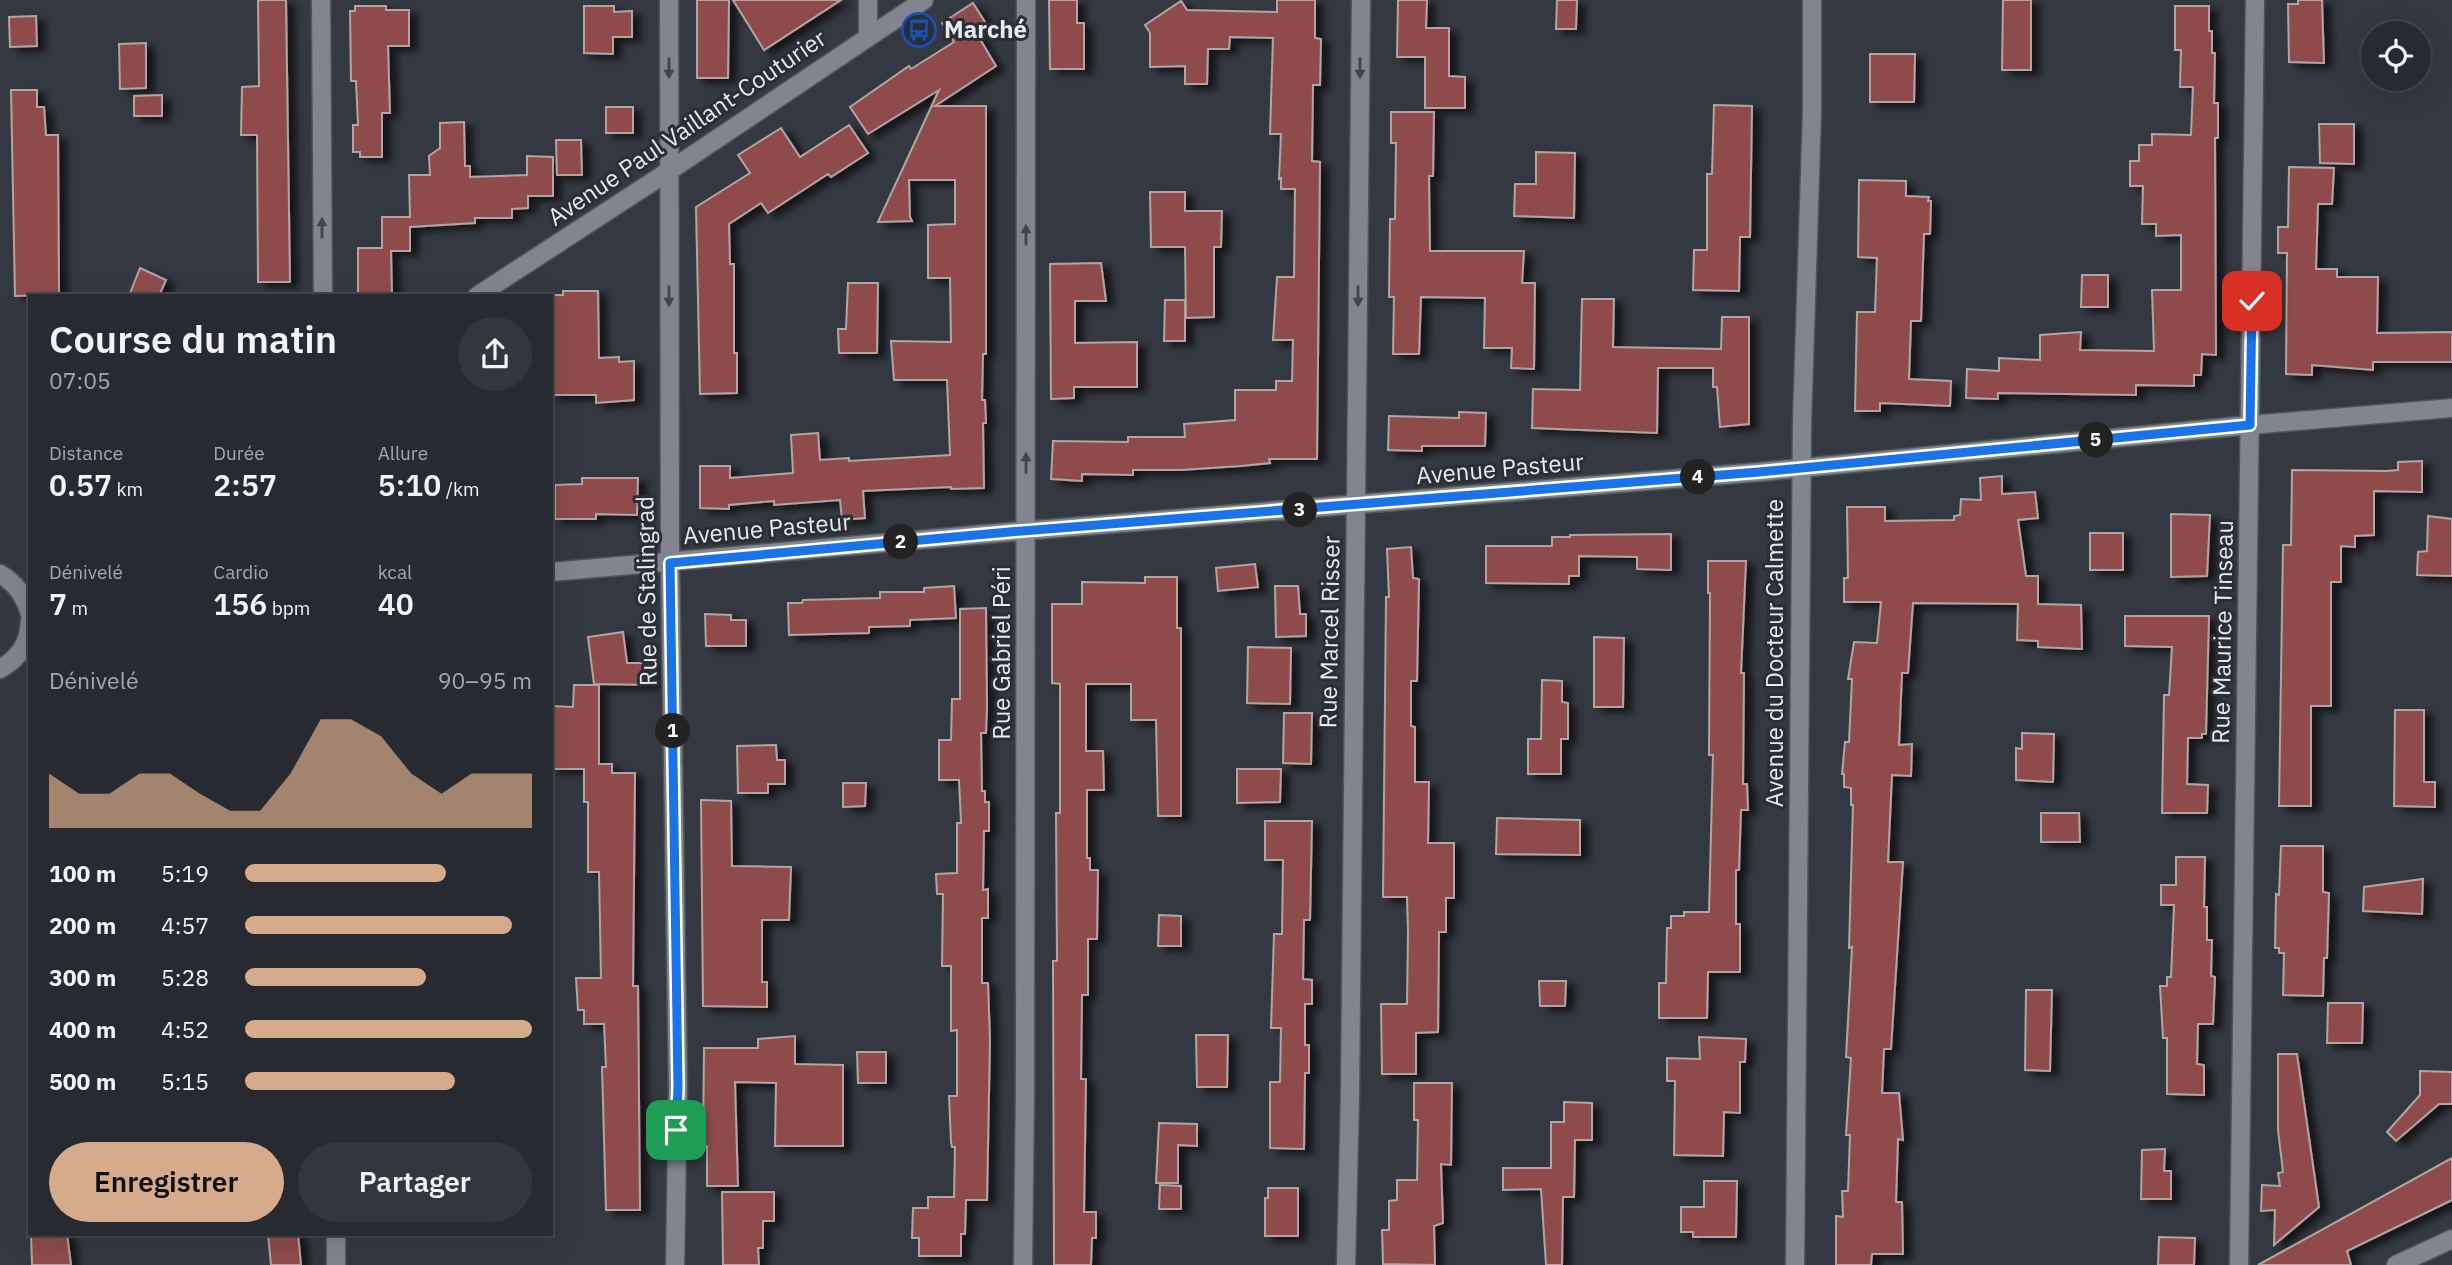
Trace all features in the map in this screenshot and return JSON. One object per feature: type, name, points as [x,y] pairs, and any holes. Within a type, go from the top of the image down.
[{"type":"street","points":[[321,0],[323,294]]},
{"type":"street","name":"Rue de Stalingrad","points":[[669,0],[670,563],[678,1087],[675,1265]]},
{"type":"street","points":[[868,0],[868,36]]},
{"type":"street","name":"Avenue Paul Vaillant-Couturier","points":[[480,294],[923,0]]},
{"type":"street","name":"Rue Gabriel Péri","points":[[1023,1265],[1026,0]]},
{"type":"street","name":"Rue Marcel Risser","points":[[1346,1265],[1350,1096],[1360,0]]},
{"type":"street","name":"Avenue du Docteur Calmette","points":[[1795,1265],[1801,468],[1812,112],[1812,0]]},
{"type":"street","name":"Rue Maurice Tinseau","points":[[2239,1265],[2255,0]]},
{"type":"street","name":"Avenue Pasteur","points":[[553,572],[1801,468],[2452,408]]},
{"type":"street","points":[[0,574],[26,592]]},
{"type":"street","points":[[0,669],[12,662],[23,649],[28,635]]},
{"type":"street","points":[[336,1236],[337,1265]]},
{"type":"street","points":[[2396,1265],[2452,1239]]},
{"type":"building","points":[[258,0],[286,0],[290,282],[258,282],[257,135],[241,135],[242,87],[259,86]]},
{"type":"building","points":[[697,0],[729,0],[728,78],[697,78]]},
{"type":"building","points":[[733,0],[841,0],[764,50]]},
{"type":"building","points":[[1049,0],[1077,0],[1077,23],[1084,23],[1084,69],[1050,69]]},
{"type":"building","points":[[1277,0],[1315,0],[1315,38],[1321,39],[1320,85],[1313,85],[1312,161],[1320,162],[1317,459],[1269,459],[1270,463],[1181,470],[1133,470],[1133,475],[1082,474],[1082,481],[1051,479],[1053,441],[1128,442],[1128,437],[1185,437],[1184,424],[1235,420],[1235,390],[1276,390],[1276,381],[1292,381],[1293,340],[1273,340],[1277,277],[1294,277],[1295,189],[1281,189],[1281,134],[1270,134],[1273,38],[1230,37],[1229,49],[1208,49],[1207,84],[1185,84],[1185,66],[1150,67],[1150,33],[1145,25],[1181,1],[1187,10],[1277,12]]},
{"type":"building","points":[[1398,0],[1427,0],[1426,28],[1449,28],[1449,76],[1465,77],[1465,108],[1425,108],[1425,57],[1397,57]]},
{"type":"building","points":[[1557,0],[1577,0],[1576,29],[1556,29]]},
{"type":"building","points":[[2003,0],[2031,0],[2031,70],[2002,70]]},
{"type":"building","points":[[2298,0],[2322,0],[2324,63],[2289,62],[2288,4],[2298,4]]},
{"type":"building","points":[[973,3],[985,22],[974,29],[996,66],[935,106],[986,106],[986,354],[983,354],[982,400],[985,400],[986,423],[983,423],[984,488],[863,491],[865,518],[842,520],[840,500],[774,505],[774,501],[729,505],[729,509],[700,508],[700,466],[730,466],[730,478],[793,473],[791,435],[818,433],[820,460],[849,458],[849,461],[950,455],[947,380],[894,380],[891,341],[951,342],[950,278],[928,278],[928,225],[955,224],[955,180],[909,180],[912,221],[878,222],[939,90],[868,134],[850,107],[909,66],[911,69],[954,42],[942,23]]},
{"type":"building","points":[[355,6],[386,6],[386,10],[409,10],[409,46],[388,46],[390,113],[382,113],[382,157],[360,157],[360,152],[353,152],[353,125],[358,125],[356,81],[351,81],[350,11],[355,11]]},
{"type":"building","points":[[584,6],[614,6],[614,12],[632,11],[632,37],[613,37],[613,54],[584,53]]},
{"type":"building","points":[[2175,6],[2209,6],[2209,31],[2212,31],[2212,53],[2215,53],[2214,103],[2218,103],[2218,138],[2215,138],[2216,355],[2202,354],[2201,375],[2194,375],[2194,386],[2136,385],[2136,395],[1998,393],[1998,399],[1966,398],[1967,369],[1999,371],[1999,358],[2040,360],[2040,335],[2081,332],[2080,350],[2154,351],[2152,290],[2181,290],[2181,235],[2156,236],[2156,224],[2142,224],[2143,186],[2130,186],[2130,161],[2139,161],[2139,145],[2152,145],[2152,134],[2191,135],[2193,87],[2180,87],[2181,50],[2175,50]]},
{"type":"building","points":[[36,16],[37,46],[10,47],[9,17]]},
{"type":"building","points":[[146,43],[146,88],[120,89],[119,44]]},
{"type":"building","points":[[1870,54],[1915,54],[1914,102],[1870,102]]},
{"type":"building","points":[[11,90],[37,90],[37,107],[44,107],[46,135],[58,135],[59,294],[15,296]]},
{"type":"building","points":[[162,95],[162,116],[134,116],[134,96]]},
{"type":"building","points":[[1714,105],[1752,106],[1750,237],[1740,237],[1739,291],[1693,290],[1694,250],[1707,250],[1707,174],[1712,174]]},
{"type":"building","points":[[606,107],[633,107],[633,133],[606,133]]},
{"type":"building","points":[[1391,112],[1434,112],[1433,176],[1429,176],[1430,251],[1524,251],[1522,283],[1535,283],[1534,369],[1511,368],[1512,348],[1484,348],[1485,298],[1421,297],[1419,354],[1393,354],[1394,297],[1389,297],[1390,219],[1395,219],[1396,143],[1391,143]]},
{"type":"building","points":[[464,122],[465,166],[470,166],[470,177],[527,175],[527,156],[553,157],[553,196],[528,196],[528,208],[512,209],[512,218],[475,218],[475,223],[410,227],[410,251],[391,251],[392,294],[358,294],[358,248],[382,248],[382,217],[410,217],[409,175],[430,175],[429,156],[440,148],[440,123]]},
{"type":"building","points":[[2319,124],[2354,124],[2354,164],[2320,163]]},
{"type":"building","points":[[849,125],[868,153],[831,177],[828,174],[768,213],[761,203],[729,224],[730,264],[734,264],[737,393],[700,394],[696,207],[750,173],[738,155],[781,128],[800,157]]},
{"type":"building","points":[[556,140],[581,140],[582,175],[557,175]]},
{"type":"building","points":[[1536,152],[1575,153],[1574,218],[1514,216],[1515,184],[1536,184]]},
{"type":"building","points":[[2289,167],[2334,168],[2332,204],[2318,204],[2316,269],[2337,269],[2337,277],[2378,277],[2377,333],[2452,332],[2452,362],[2373,362],[2373,370],[2312,365],[2312,375],[2286,374],[2287,253],[2278,253],[2278,227],[2288,227]]},
{"type":"building","points":[[1859,180],[1906,181],[1906,196],[1929,197],[1928,201],[1931,201],[1930,234],[1924,234],[1921,321],[1911,321],[1909,379],[1951,381],[1950,406],[1880,403],[1880,411],[1855,411],[1857,312],[1875,312],[1877,258],[1858,257]]},
{"type":"building","points":[[1150,192],[1185,192],[1185,211],[1222,211],[1221,247],[1214,247],[1214,317],[1186,318],[1185,247],[1151,247]]},
{"type":"building","points":[[1101,263],[1106,301],[1075,301],[1075,343],[1137,342],[1137,387],[1074,387],[1074,398],[1051,399],[1050,264]]},
{"type":"building","points":[[140,268],[166,280],[160,294],[130,294]]},
{"type":"building","points":[[2082,275],[2108,275],[2108,307],[2081,307]]},
{"type":"building","points":[[848,283],[878,283],[877,353],[839,353],[838,329],[846,329]]},
{"type":"building","points":[[563,291],[598,291],[599,358],[619,357],[619,362],[634,361],[634,400],[596,403],[596,395],[553,395],[553,295],[563,295]]},
{"type":"building","points":[[1582,299],[1614,299],[1613,347],[1721,349],[1722,317],[1749,317],[1749,424],[1720,427],[1717,387],[1713,387],[1713,368],[1658,368],[1657,433],[1532,428],[1533,389],[1580,390]]},
{"type":"building","points":[[1165,300],[1185,300],[1185,341],[1164,341]]},
{"type":"building","points":[[1459,412],[1486,413],[1485,446],[1422,446],[1422,451],[1388,450],[1389,416],[1459,418]]},
{"type":"building","points":[[2422,461],[2422,492],[2374,491],[2374,535],[2355,536],[2355,547],[2341,546],[2341,582],[2331,582],[2331,706],[2311,706],[2311,806],[2279,806],[2283,545],[2291,545],[2292,470],[2387,471],[2398,470],[2398,462]]},
{"type":"building","points":[[2002,476],[2002,494],[2035,492],[2038,518],[2018,520],[2026,576],[2038,576],[2038,604],[2081,605],[2082,649],[2038,647],[2038,641],[2017,640],[2018,604],[1913,603],[1908,673],[1902,673],[1899,745],[1912,744],[1911,776],[1892,775],[1888,862],[1903,862],[1891,1049],[1884,1049],[1882,1093],[1899,1093],[1903,1140],[1898,1139],[1896,1202],[1902,1202],[1903,1254],[1872,1254],[1871,1265],[1836,1265],[1836,1216],[1843,1217],[1842,1191],[1848,1191],[1850,1135],[1846,1135],[1851,1058],[1846,1057],[1852,947],[1849,948],[1853,805],[1851,788],[1844,787],[1842,774],[1845,742],[1849,742],[1852,679],[1848,679],[1854,642],[1877,643],[1881,602],[1844,602],[1844,578],[1848,578],[1847,507],[1885,507],[1885,521],[1954,520],[1954,516],[1960,515],[1961,499],[1981,500],[1980,478]]},
{"type":"building","points":[[582,478],[638,478],[637,515],[596,514],[596,519],[555,519],[555,485],[582,484]]},
{"type":"building","points":[[2171,514],[2210,515],[2207,576],[2171,577]]},
{"type":"building","points":[[2428,516],[2452,519],[2452,576],[2417,575],[2418,552],[2427,551]]},
{"type":"building","points":[[2090,533],[2123,533],[2123,570],[2090,570]]},
{"type":"building","points":[[1671,534],[1671,570],[1637,569],[1637,557],[1579,556],[1579,576],[1569,576],[1569,584],[1486,583],[1486,546],[1552,546],[1552,537],[1570,535]]},
{"type":"building","points":[[1411,547],[1413,578],[1419,579],[1417,681],[1411,681],[1411,726],[1415,727],[1415,782],[1429,782],[1428,843],[1454,843],[1454,898],[1446,898],[1446,932],[1439,932],[1438,1032],[1416,1033],[1416,1074],[1382,1074],[1381,1004],[1407,1004],[1408,931],[1407,897],[1383,897],[1386,597],[1389,597],[1387,549]]},
{"type":"building","points":[[1708,561],[1746,561],[1741,673],[1744,673],[1743,784],[1747,784],[1748,810],[1741,810],[1739,870],[1736,870],[1736,924],[1740,924],[1740,972],[1708,972],[1707,1018],[1659,1018],[1659,983],[1666,983],[1667,928],[1671,928],[1671,916],[1684,916],[1684,912],[1709,912],[1713,755],[1709,755]]},
{"type":"building","points":[[1255,564],[1258,587],[1218,591],[1216,568]]},
{"type":"building","points":[[1145,577],[1177,577],[1177,628],[1181,628],[1181,816],[1158,816],[1156,720],[1131,720],[1131,684],[1086,684],[1086,751],[1103,751],[1104,790],[1087,790],[1087,858],[1090,858],[1090,870],[1098,870],[1097,939],[1088,939],[1088,995],[1082,995],[1081,1079],[1086,1079],[1084,1212],[1096,1212],[1096,1238],[1092,1238],[1091,1265],[1054,1265],[1053,961],[1057,961],[1056,813],[1060,813],[1060,684],[1052,683],[1052,604],[1082,604],[1082,582],[1145,583]]},
{"type":"building","points":[[954,586],[956,618],[910,620],[910,626],[869,627],[869,633],[789,635],[788,603],[802,603],[803,600],[880,598],[880,592],[924,592],[924,588]]},
{"type":"building","points":[[1275,586],[1298,586],[1300,614],[1306,614],[1306,636],[1276,637]]},
{"type":"building","points":[[986,608],[986,733],[981,733],[982,791],[985,791],[985,802],[989,802],[989,831],[984,831],[983,890],[988,889],[988,918],[982,918],[982,983],[988,983],[990,1040],[987,1200],[966,1200],[961,1256],[919,1256],[919,1238],[912,1238],[913,1208],[928,1208],[928,1197],[954,1197],[955,1147],[952,1147],[951,1142],[949,1096],[957,1096],[957,1030],[951,1031],[951,966],[942,966],[943,894],[937,894],[936,874],[957,873],[957,823],[961,823],[959,780],[939,780],[939,740],[951,740],[952,699],[960,699],[960,609]]},
{"type":"building","points":[[705,614],[731,615],[731,620],[746,620],[746,646],[706,646]]},
{"type":"building","points":[[2125,616],[2209,616],[2206,734],[2202,734],[2202,738],[2188,738],[2187,784],[2208,785],[2207,813],[2162,813],[2164,695],[2169,695],[2172,647],[2125,646]]},
{"type":"building","points":[[623,632],[627,663],[651,663],[651,685],[594,684],[588,637]]},
{"type":"building","points":[[1594,637],[1624,638],[1623,707],[1594,707]]},
{"type":"building","points":[[1248,647],[1291,648],[1290,704],[1247,703]]},
{"type":"building","points":[[1542,680],[1562,681],[1562,702],[1568,703],[1568,739],[1561,739],[1561,774],[1528,774],[1528,739],[1541,739]]},
{"type":"building","points":[[574,685],[599,685],[599,764],[612,764],[612,773],[635,773],[633,986],[638,986],[640,1210],[606,1210],[602,1067],[606,1067],[604,1024],[584,1024],[584,1010],[578,1010],[576,978],[601,978],[599,872],[588,872],[588,802],[584,802],[584,769],[553,769],[553,706],[573,707]]},
{"type":"building","points":[[2395,710],[2424,710],[2424,782],[2435,782],[2435,807],[2394,806]]},
{"type":"building","points":[[1284,713],[1312,713],[1311,764],[1283,763]]},
{"type":"building","points":[[2022,733],[2054,734],[2053,782],[2016,780],[2016,748],[2022,749]]},
{"type":"building","points":[[776,745],[777,760],[785,760],[785,784],[768,784],[768,793],[738,793],[737,746]]},
{"type":"building","points":[[1237,769],[1281,769],[1280,802],[1237,803]]},
{"type":"building","points":[[843,783],[866,783],[865,806],[843,807]]},
{"type":"building","points":[[701,800],[731,801],[732,866],[791,867],[789,920],[762,920],[762,982],[767,982],[767,1007],[703,1006]]},
{"type":"building","points":[[2041,813],[2079,813],[2080,842],[2041,842]]},
{"type":"building","points":[[1497,818],[1580,820],[1580,855],[1496,854]]},
{"type":"building","points":[[1265,821],[1312,821],[1310,920],[1304,920],[1303,979],[1312,980],[1312,1004],[1305,1004],[1305,1045],[1309,1045],[1309,1073],[1305,1073],[1304,1149],[1270,1148],[1270,1082],[1280,1082],[1281,1028],[1271,1028],[1274,934],[1282,934],[1283,860],[1265,860]]},
{"type":"building","points":[[2281,846],[2323,846],[2323,892],[2329,893],[2323,996],[2283,995],[2284,953],[2279,953],[2279,948],[2275,948],[2276,894],[2279,895]]},
{"type":"building","points":[[2176,857],[2205,857],[2204,907],[2207,907],[2207,940],[2212,940],[2211,976],[2215,977],[2213,1024],[2198,1024],[2197,1064],[2204,1065],[2204,1095],[2167,1094],[2167,1038],[2163,1038],[2160,986],[2167,986],[2167,977],[2171,977],[2174,905],[2161,905],[2161,885],[2176,885]]},
{"type":"building","points":[[2423,879],[2422,914],[2363,911],[2364,887]]},
{"type":"building","points":[[1159,915],[1181,916],[1181,946],[1158,946]]},
{"type":"building","points":[[1539,981],[1566,981],[1565,1006],[1540,1006]]},
{"type":"building","points":[[2026,990],[2052,990],[2050,1071],[2025,1070]]},
{"type":"building","points":[[2328,1003],[2363,1003],[2362,1043],[2327,1043]]},
{"type":"building","points":[[1196,1035],[1228,1035],[1227,1087],[1197,1087]]},
{"type":"building","points":[[795,1036],[795,1064],[843,1065],[843,1146],[775,1146],[776,1083],[735,1082],[738,1186],[707,1186],[707,1146],[703,1146],[704,1048],[758,1048],[758,1039]]},
{"type":"building","points":[[1699,1037],[1746,1039],[1745,1062],[1740,1062],[1740,1113],[1724,1112],[1723,1156],[1674,1155],[1675,1081],[1667,1081],[1667,1058],[1700,1059]]},
{"type":"building","points":[[857,1052],[886,1052],[886,1083],[858,1083]]},
{"type":"building","points":[[2278,1054],[2297,1054],[2319,1207],[2274,1245],[2275,1210],[2261,1211],[2262,1185],[2280,1186],[2278,1173],[2283,1172],[2278,1130]]},
{"type":"building","points":[[2420,1071],[2452,1072],[2452,1104],[2439,1104],[2396,1141],[2387,1132],[2420,1095]]},
{"type":"building","points":[[1414,1083],[1452,1083],[1451,1165],[1441,1164],[1443,1223],[1434,1226],[1435,1265],[1383,1264],[1382,1230],[1389,1230],[1389,1201],[1397,1200],[1397,1180],[1417,1180],[1418,1120],[1414,1120]]},
{"type":"building","points":[[1564,1102],[1592,1103],[1592,1140],[1575,1140],[1574,1197],[1563,1197],[1562,1265],[1546,1265],[1541,1189],[1503,1190],[1503,1168],[1551,1168],[1551,1122],[1564,1122]]},
{"type":"building","points":[[1159,1123],[1197,1124],[1197,1146],[1178,1145],[1178,1183],[1156,1183]]},
{"type":"building","points":[[2165,1149],[2164,1171],[2171,1171],[2171,1199],[2141,1199],[2142,1150]]},
{"type":"building","points":[[2452,1158],[2452,1200],[2347,1251],[2351,1265],[2258,1265]]},
{"type":"building","points":[[1704,1181],[1737,1181],[1736,1237],[1693,1237],[1693,1232],[1681,1232],[1681,1207],[1704,1207]]},
{"type":"building","points":[[1160,1185],[1181,1186],[1181,1209],[1159,1209]]},
{"type":"building","points":[[1268,1188],[1298,1188],[1298,1236],[1265,1236],[1265,1198],[1268,1198]]},
{"type":"building","points":[[722,1192],[774,1192],[774,1221],[763,1221],[763,1248],[758,1248],[759,1265],[723,1265]]},
{"type":"building","points":[[31,1236],[67,1236],[71,1265],[32,1265]]},
{"type":"building","points":[[268,1236],[298,1236],[301,1265],[271,1265]]},
{"type":"building","points":[[2159,1237],[2195,1238],[2194,1265],[2158,1265]]},
{"type":"place","name":"Marché","points":[[919,30]]},
{"type":"route","points":[[676,1130],[678,1087],[670,563],[1009,532],[1759,472],[2250,425],[2252,301]]}]
